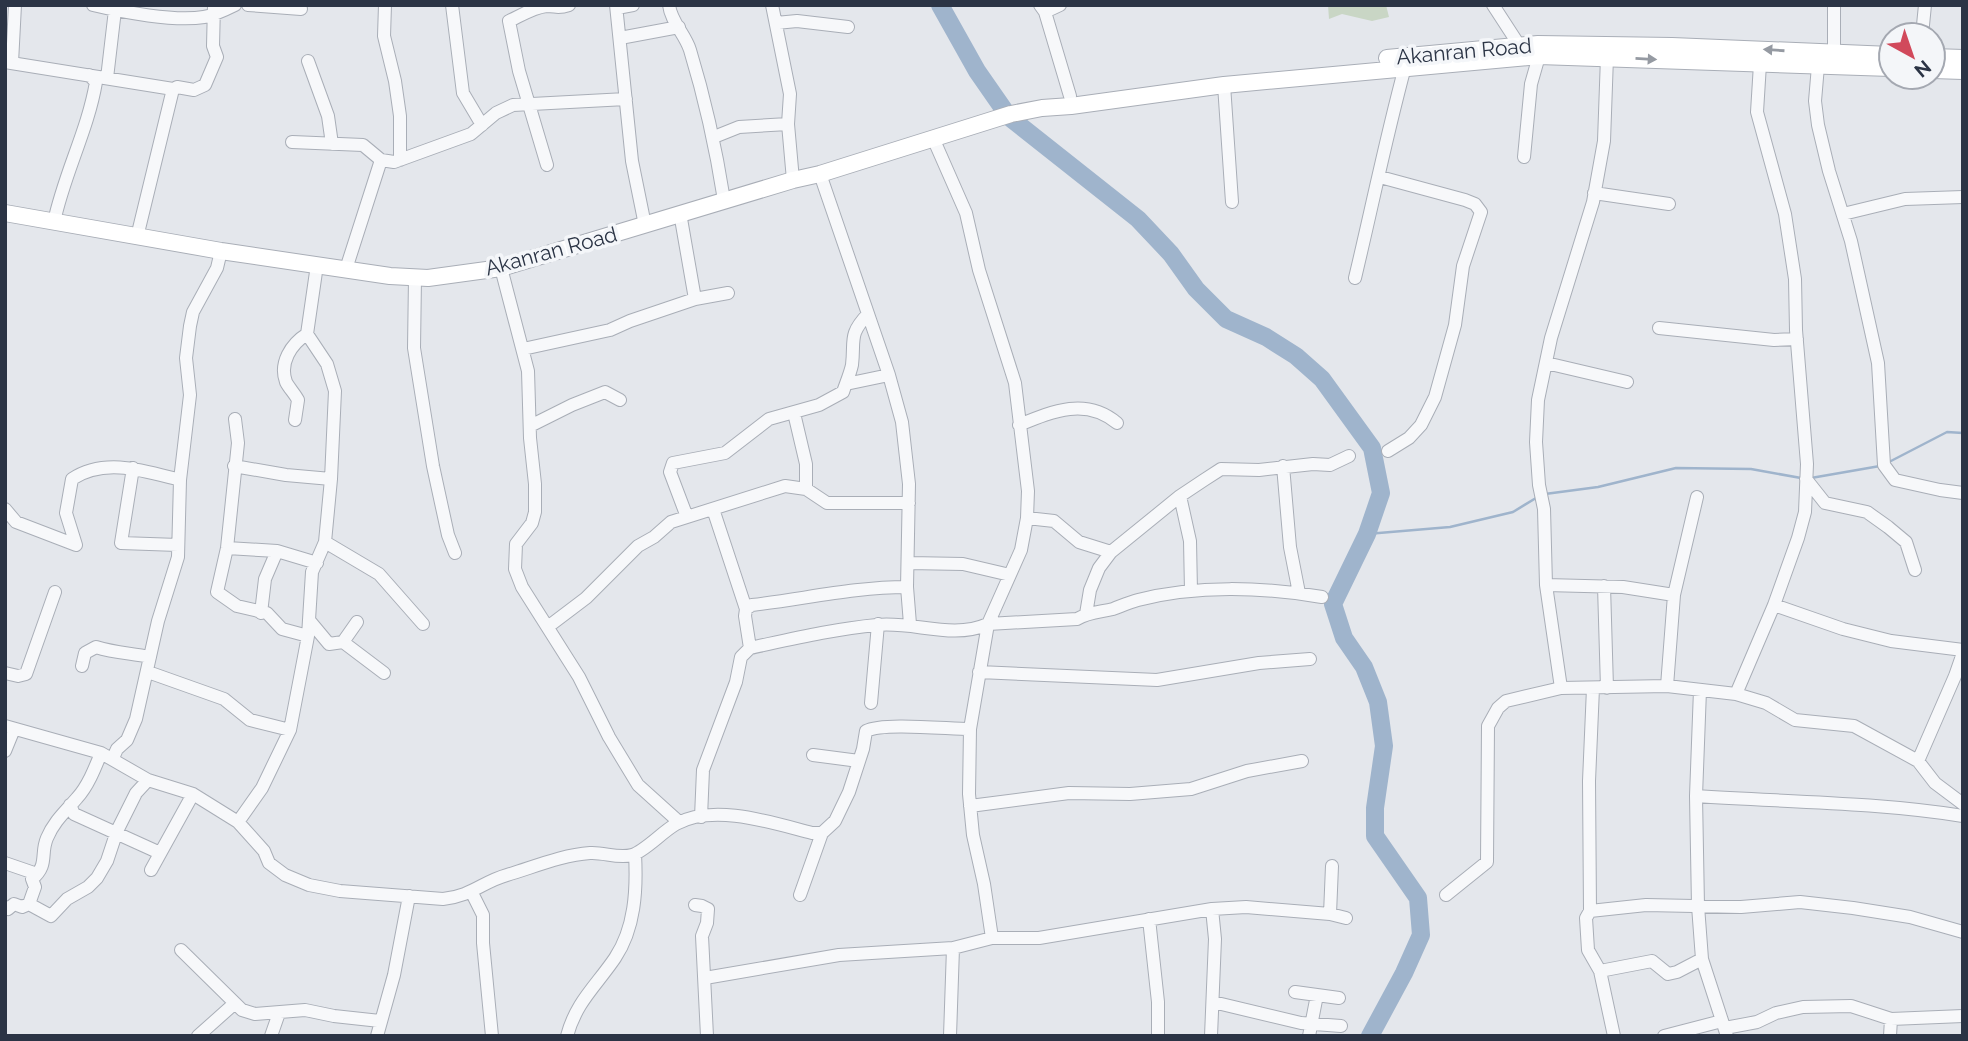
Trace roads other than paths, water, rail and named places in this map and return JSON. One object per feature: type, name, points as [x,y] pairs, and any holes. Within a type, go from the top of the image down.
[{"type":"main road","name":"Akanran Road","points":[[1042,108],[1070,96],[1200,78],[1519,45],[1639,45],[1877,55]]},
{"type":"main road","name":"Akanran Road","points":[[5,213],[221,251],[415,278],[501,268],[724,200],[820,174],[1004,116],[1042,108],[1224,85],[1539,56],[1877,68]]},
{"type":"street","points":[[15,5],[9,62],[89,75],[108,75],[173,89],[177,87],[194,90],[205,85],[217,57],[213,46],[214,10]]},
{"type":"street","points":[[93,5],[178,18],[201,18],[214,10],[235,5]]},
{"type":"street","points":[[248,5],[302,9]]},
{"type":"street","points":[[385,5],[384,36],[400,116],[400,160]]},
{"type":"street","points":[[452,5],[463,93],[482,125]]},
{"type":"street","points":[[547,165],[528,104],[509,21],[547,6],[557,9],[569,5]]},
{"type":"street","points":[[633,5],[616,6],[632,161],[645,225]]},
{"type":"street","points":[[669,5],[670,14],[688,42],[714,137],[724,200]]},
{"type":"street","points":[[772,5],[790,94],[788,124],[793,180]]},
{"type":"street","points":[[1060,5],[1042,9],[1070,96]]},
{"type":"street","points":[[1493,5],[1519,45]]},
{"type":"street","points":[[1834,5],[1834,53]]},
{"type":"street","points":[[108,75],[109,8]]},
{"type":"street","points":[[776,23],[797,21],[848,27]]},
{"type":"street","points":[[620,38],[679,27]]},
{"type":"street","points":[[1524,158],[1533,71],[1539,56]]},
{"type":"street","points":[[1561,688],[1546,585],[1544,509],[1539,485],[1536,442],[1538,400],[1594,193],[1604,141],[1607,58]]},
{"type":"street","points":[[308,61],[328,116],[332,144]]},
{"type":"street","points":[[1736,694],[1774,605],[1805,512],[1806,472],[1795,279],[1785,214],[1757,112],[1760,64]]},
{"type":"street","points":[[1818,66],[1815,102],[1818,125],[1851,241],[1878,363],[1884,465],[1895,480],[1940,491],[1963,493]]},
{"type":"street","points":[[1354,278],[1405,67]]},
{"type":"street","points":[[54,222],[92,105],[96,82],[89,75]]},
{"type":"street","points":[[1224,85],[1232,202]]},
{"type":"street","points":[[136,237],[173,89]]},
{"type":"street","points":[[292,142],[363,145],[381,160],[400,160],[462,138],[505,108],[528,104],[626,99]]},
{"type":"street","points":[[714,137],[739,127],[788,124]]},
{"type":"street","points":[[933,138],[966,213],[978,270],[1015,383],[1028,491],[1027,518],[1021,550],[988,624],[970,730],[970,806],[973,835],[992,938]]},
{"type":"street","points":[[346,269],[381,160]]},
{"type":"street","points":[[820,174],[889,375],[902,422],[909,484],[907,587],[910,624]]},
{"type":"street","points":[[1380,177],[1465,200],[1475,204],[1481,212],[1463,266],[1455,325],[1435,397],[1421,425],[1409,438],[1388,451]]},
{"type":"street","points":[[1594,193],[1669,204]]},
{"type":"street","points":[[1843,214],[1905,199],[1963,197]]},
{"type":"street","points":[[680,213],[695,299]]},
{"type":"street","points":[[5,907],[8,909],[14,904],[22,907],[29,904],[35,887],[32,879],[45,859],[47,836],[60,815],[81,793],[107,756],[127,740],[136,719],[158,621],[178,557],[180,480],[190,395],[186,358],[190,326],[193,312],[217,268],[221,251]]},
{"type":"street","points":[[295,420],[298,401],[287,384],[285,361],[290,349],[306,334],[317,265]]},
{"type":"street","points":[[501,268],[528,371],[535,512],[532,523],[515,550],[515,569],[522,587],[579,677],[609,737],[638,785],[679,822]]},
{"type":"street","points":[[415,278],[414,348],[438,491],[455,553]]},
{"type":"street","points":[[523,349],[610,330],[695,299],[728,293]]},
{"type":"street","points":[[688,517],[670,472],[673,463],[725,453],[769,419],[827,401],[843,392],[852,363],[851,343],[859,323],[868,314]]},
{"type":"street","points":[[1659,328],[1774,340],[1797,339]]},
{"type":"street","points":[[237,822],[262,788],[290,730],[308,636],[312,572],[325,542],[335,391],[327,364],[306,334]]},
{"type":"street","points":[[1546,363],[1627,382]]},
{"type":"street","points":[[846,384],[889,375]]},
{"type":"street","points":[[530,426],[605,392],[620,400]]},
{"type":"street","points":[[1019,425],[1060,410],[1084,408],[1103,412],[1117,423]]},
{"type":"street","points":[[793,412],[806,464],[806,489]]},
{"type":"street","points":[[235,419],[238,443],[227,548],[216,592],[237,606],[270,615],[282,629],[308,636]]},
{"type":"street","points":[[1086,614],[1090,590],[1099,568],[1111,552],[1180,496],[1221,469],[1259,470],[1283,466],[1330,465],[1349,456]]},
{"type":"street","points":[[785,486],[806,464]]},
{"type":"street","points":[[234,466],[331,479]]},
{"type":"street","points":[[1283,466],[1286,513],[1299,593]]},
{"type":"street","points":[[5,509],[16,522],[76,545],[66,513],[72,479],[80,473],[100,468],[127,467],[180,480]]},
{"type":"street","points":[[133,468],[121,543],[178,545]]},
{"type":"street","points":[[1806,472],[1825,503],[1867,512],[1906,542],[1915,570]]},
{"type":"street","points":[[549,626],[586,598],[638,546],[654,537],[671,522],[785,486],[806,489],[827,503],[909,503]]},
{"type":"street","points":[[1180,496],[1190,541],[1191,591]]},
{"type":"street","points":[[1667,686],[1674,595],[1697,497]]},
{"type":"street","points":[[713,509],[746,609],[750,648]]},
{"type":"street","points":[[1027,518],[1054,521],[1079,542],[1111,552]]},
{"type":"street","points":[[325,542],[379,575],[423,624]]},
{"type":"street","points":[[227,548],[277,551],[317,562]]},
{"type":"street","points":[[261,613],[265,579],[277,551]]},
{"type":"street","points":[[909,563],[963,564],[1010,575]]},
{"type":"street","points":[[1546,585],[1604,586],[1674,595]]},
{"type":"street","points":[[1604,586],[1607,688]]},
{"type":"street","points":[[746,609],[752,605],[836,592],[876,587],[907,587]]},
{"type":"street","points":[[701,817],[703,770],[736,681],[741,657],[750,648],[878,624],[910,624],[960,631],[988,624],[1077,619],[1086,614],[1139,600],[1191,591],[1245,590],[1322,597]]},
{"type":"street","points":[[5,673],[18,676],[26,674],[55,592]]},
{"type":"street","points":[[1774,605],[1843,629],[1891,641],[1963,652],[1918,761]]},
{"type":"street","points":[[309,620],[329,644],[343,642],[384,673]]},
{"type":"street","points":[[343,642],[357,622]]},
{"type":"street","points":[[871,703],[878,624]]},
{"type":"street","points":[[82,666],[85,653],[96,647],[122,655],[150,657]]},
{"type":"street","points":[[979,672],[1157,680],[1246,665],[1310,659]]},
{"type":"street","points":[[148,672],[224,699],[250,720],[290,730]]},
{"type":"street","points":[[1446,895],[1487,862],[1488,726],[1493,715],[1506,701],[1561,688],[1667,686],[1736,694],[1766,704],[1794,720],[1854,726],[1918,761],[1935,783],[1963,804]]},
{"type":"street","points":[[1593,688],[1589,806],[1590,911],[1586,918],[1588,950],[1600,971],[1614,1036]]},
{"type":"street","points":[[1700,690],[1696,796],[1698,906],[1702,959],[1725,1028]]},
{"type":"street","points":[[5,751],[9,727],[71,743],[107,756],[148,780],[193,794],[237,822],[277,869],[309,885],[340,891],[459,898],[498,877],[569,855],[594,852],[620,857],[635,854],[679,822],[701,817],[743,816],[812,833],[822,833]]},
{"type":"street","points":[[800,895],[822,833],[835,821],[849,792],[866,731],[870,728],[970,730]]},
{"type":"street","points":[[813,755],[859,761]]},
{"type":"street","points":[[970,806],[1069,793],[1130,794],[1191,789],[1247,771],[1302,761]]},
{"type":"street","points":[[29,904],[51,916],[67,900],[97,878],[136,793],[148,780]]},
{"type":"street","points":[[150,870],[193,794]]},
{"type":"street","points":[[1696,796],[1843,802],[1963,816]]},
{"type":"street","points":[[70,805],[74,814],[117,831],[160,853]]},
{"type":"street","points":[[567,1036],[571,1020],[581,1001],[615,958],[626,939],[632,917],[635,854]]},
{"type":"street","points":[[5,863],[37,874]]},
{"type":"street","points":[[1330,914],[1332,866]]},
{"type":"street","points":[[472,893],[483,915],[492,1036]]},
{"type":"street","points":[[377,1036],[394,975],[409,896]]},
{"type":"street","points":[[1590,911],[1646,905],[1741,907],[1800,902],[1910,917],[1963,932]]},
{"type":"street","points":[[695,905],[708,909],[702,936],[707,1036]]},
{"type":"street","points":[[705,978],[839,956],[953,948],[992,938],[1039,938],[1212,909],[1246,907],[1330,914],[1346,919]]},
{"type":"street","points":[[1211,1036],[1215,939],[1212,909]]},
{"type":"street","points":[[1149,919],[1158,1002],[1158,1036]]},
{"type":"street","points":[[950,1036],[953,948]]},
{"type":"street","points":[[181,950],[242,1010],[256,1014],[305,1010],[380,1021]]},
{"type":"street","points":[[1600,971],[1652,961],[1668,974],[1702,959]]},
{"type":"street","points":[[1295,992],[1339,998]]},
{"type":"street","points":[[1310,1030],[1317,995]]},
{"type":"street","points":[[1213,1002],[1310,1030],[1341,1026]]},
{"type":"street","points":[[198,1036],[235,1003]]},
{"type":"street","points":[[1669,1035],[1757,1022],[1776,1013],[1803,1007],[1851,1006],[1891,1019],[1963,1016]]},
{"type":"street","points":[[271,1036],[279,1013]]},
{"type":"street","points":[[1890,1036],[1891,1019]]},
{"type":"waterway","points":[[940,5],[977,71],[1009,117],[1138,219],[1171,254],[1196,289],[1226,319],[1266,337],[1296,356],[1322,379],[1372,448],[1381,493],[1367,534],[1333,604],[1344,638],[1364,667],[1378,702],[1384,746],[1375,808],[1375,836],[1418,898],[1421,935],[1370,1036]]},
{"type":"waterway","points":[[1889,462],[1947,432],[1963,433]]},
{"type":"waterway","points":[[1811,478],[1880,466]]},
{"type":"waterway","points":[[1545,494],[1598,487],[1676,468],[1751,469],[1801,478]]},
{"type":"waterway","points":[[1367,534],[1450,527],[1513,512],[1536,498]]}]
